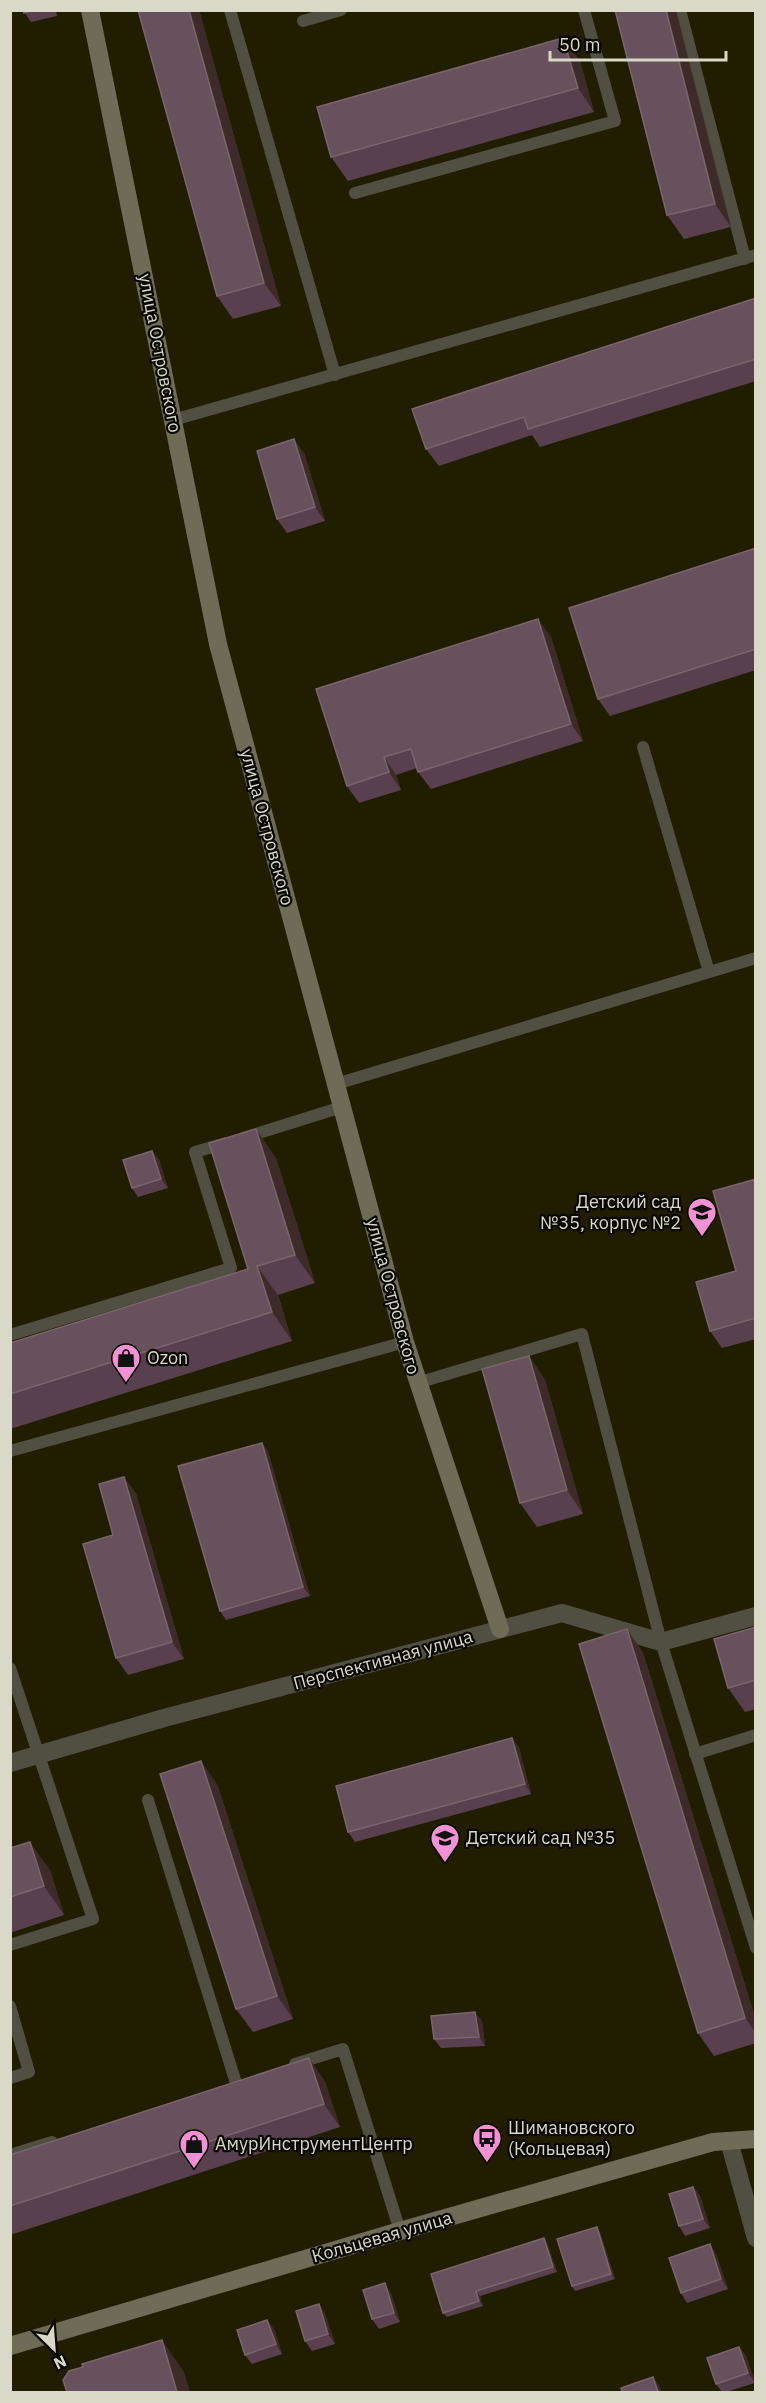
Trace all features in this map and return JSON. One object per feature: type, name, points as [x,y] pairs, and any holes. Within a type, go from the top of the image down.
[{"type":"street","name":"улица Островского","points":[[90,10],[218,644],[405,1342],[501,1629]]},
{"type":"street","name":"Перспективная улица","points":[[10,1763],[176,1715],[562,1613],[661,1642]]},
{"type":"street","points":[[661,1642],[756,1616]]},
{"type":"street","name":"Кольцевая улица","points":[[10,2346],[713,2142],[756,2139]]},
{"type":"street","points":[[729,2141],[756,2238]]},
{"type":"lane","points":[[230,10],[335,375]]},
{"type":"lane","points":[[303,21],[341,10]]},
{"type":"lane","points":[[355,193],[615,121],[585,10]]},
{"type":"lane","points":[[173,420],[750,257],[680,10]]},
{"type":"lane","points":[[644,747],[709,972]]},
{"type":"lane","points":[[336,1084],[756,958]]},
{"type":"lane","points":[[10,1335],[231,1268],[195,1152],[342,1107]]},
{"type":"lane","points":[[417,1383],[582,1334],[661,1642],[756,1948]]},
{"type":"lane","points":[[10,1451],[405,1342]]},
{"type":"lane","points":[[10,1668],[93,1919],[10,1945]]},
{"type":"lane","points":[[695,1754],[756,1735]]},
{"type":"lane","points":[[148,1800],[235,2083]]},
{"type":"lane","points":[[10,2006],[29,2072],[10,2078]]},
{"type":"lane","points":[[278,2070],[343,2049],[400,2231]]},
{"type":"lane","points":[[10,2155],[67,2137]]},
{"type":"building","points":[[138,10],[189,10],[264,283],[217,296]]},
{"type":"building","points":[[615,10],[666,10],[715,204],[667,215]]},
{"type":"building","points":[[563,38],[578,88],[331,157],[317,107]]},
{"type":"building","points":[[756,298],[756,359],[528,429],[524,417],[426,449],[412,409]]},
{"type":"building","points":[[294,439],[315,507],[277,519],[257,451]]},
{"type":"building","points":[[756,548],[756,649],[598,699],[569,608]]},
{"type":"building","points":[[538,619],[571,724],[418,772],[411,749],[384,757],[389,772],[347,786],[316,689]]},
{"type":"building","points":[[256,1129],[295,1255],[257,1266],[272,1312],[10,1394],[10,1343],[248,1269],[209,1143]]},
{"type":"building","points":[[152,1151],[161,1179],[132,1188],[123,1160]]},
{"type":"building","points":[[756,1179],[756,1318],[710,1331],[696,1282],[736,1271],[713,1191]]},
{"type":"building","points":[[529,1356],[567,1490],[520,1503],[482,1369]]},
{"type":"building","points":[[262,1443],[303,1587],[220,1611],[178,1466]]},
{"type":"building","points":[[124,1477],[172,1642],[116,1658],[83,1544],[113,1535],[99,1484]]},
{"type":"building","points":[[756,1627],[756,1680],[728,1688],[714,1639]]},
{"type":"building","points":[[627,1629],[745,2018],[698,2033],[579,1644]]},
{"type":"building","points":[[512,1738],[525,1784],[348,1832],[336,1786]]},
{"type":"building","points":[[201,1761],[277,1996],[236,2009],[160,1774]]},
{"type":"building","points":[[30,1842],[44,1886],[10,1897],[10,1848]]},
{"type":"building","points":[[475,2012],[479,2037],[434,2039],[431,2016]]},
{"type":"building","points":[[309,2058],[324,2104],[10,2206],[10,2155]]},
{"type":"building","points":[[693,2187],[703,2219],[679,2226],[669,2194]]},
{"type":"building","points":[[597,2227],[611,2274],[572,2286],[557,2239]]},
{"type":"building","points":[[544,2238],[553,2267],[476,2291],[479,2301],[443,2313],[431,2274]]},
{"type":"building","points":[[710,2244],[721,2279],[681,2293],[669,2258]]},
{"type":"building","points":[[385,2283],[394,2313],[372,2319],[363,2290]]},
{"type":"building","points":[[319,2304],[328,2334],[305,2341],[296,2311]]},
{"type":"building","points":[[267,2320],[276,2344],[245,2355],[237,2330]]},
{"type":"building","points":[[162,2340],[177,2392],[67,2392],[63,2380],[69,2371],[83,2367],[82,2364]]},
{"type":"building","points":[[739,2347],[748,2373],[716,2384],[707,2358]]},
{"type":"building","points":[[653,2377],[658,2392],[622,2392],[621,2388]]},
{"type":"place","name":"Детский сад №35, корпус №2","points":[[702,1238]]},
{"type":"place","name":"Ozon","points":[[126,1384]]},
{"type":"place","name":"Детский сад №35","points":[[445,1864]]},
{"type":"place","name":"Шимановского (Кольцевая)","points":[[487,2164]]},
{"type":"place","name":"АмурИнструментЦентр","points":[[194,2170]]}]
